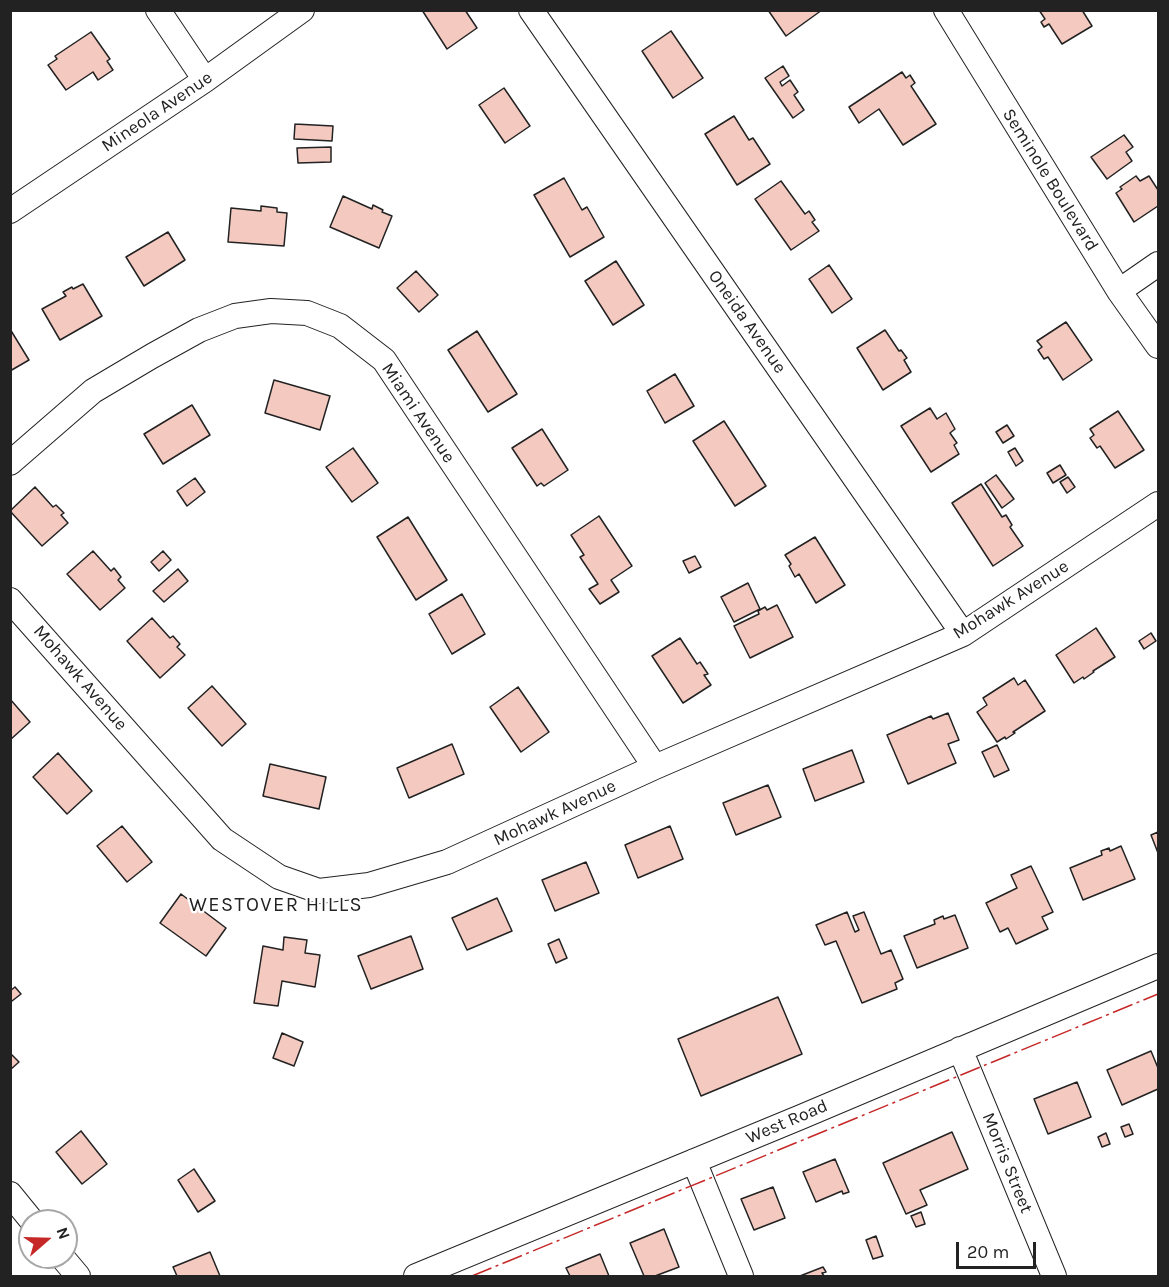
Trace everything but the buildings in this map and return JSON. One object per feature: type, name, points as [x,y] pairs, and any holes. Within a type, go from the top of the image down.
[{"type":"street","points":[[158,10],[205,80]]},
{"type":"street","name":"Mineola Avenue","points":[[10,211],[205,80],[302,10]]},
{"type":"street","name":"Oneida Avenue","points":[[531,10],[963,634]]},
{"type":"street","name":"Seminole Boulevard","points":[[946,10],[1119,291],[1158,346]]},
{"type":"street","points":[[1119,291],[1158,264]]},
{"type":"street","name":"Miami Avenue","points":[[10,463],[93,391],[199,330],[235,316],[271,311],[307,314],[340,326],[384,360],[655,767]]},
{"type":"street","name":"Mohawk Avenue","points":[[10,600],[222,839],[279,877],[319,891],[369,885],[447,862],[655,767],[963,634],[1158,504]]},
{"type":"street","name":"West Road","points":[[416,1276],[1158,966]]},
{"type":"street","name":"Morris Street","points":[[960,1049],[1054,1276]]},
{"type":"street","points":[[694,1161],[741,1276]]},
{"type":"street","points":[[10,1194],[22,1209]]},
{"type":"power","points":[[472,1276],[1158,994]]},
{"type":"district","name":"WESTOVER HILLS","points":[[276,905]]}]
